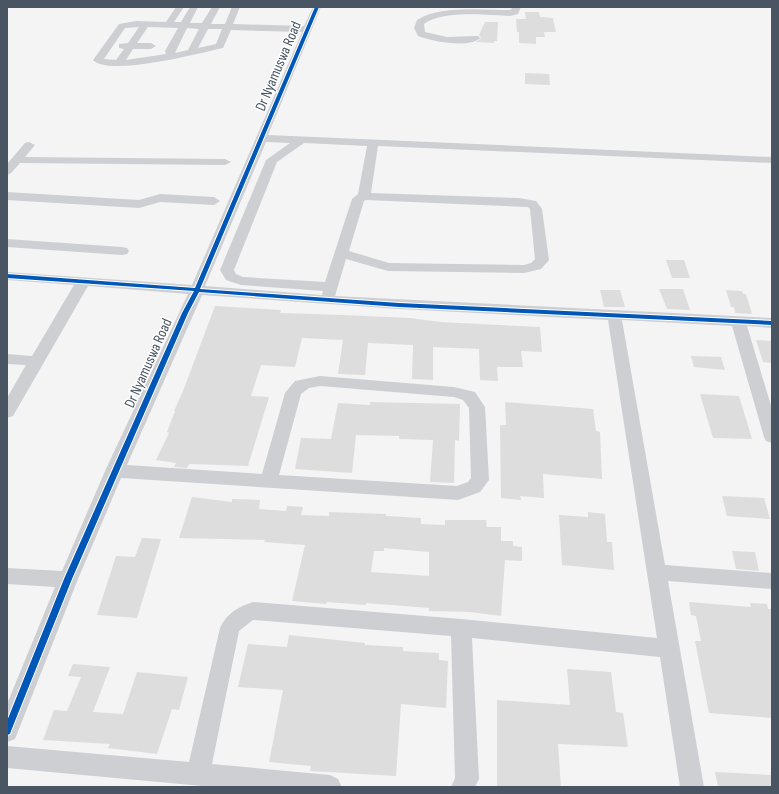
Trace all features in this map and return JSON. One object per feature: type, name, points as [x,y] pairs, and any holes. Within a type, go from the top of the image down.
[{"type":"street","points":[[162,29],[172,7]]},
{"type":"street","points":[[145,61],[151,46],[162,29],[180,7]]},
{"type":"street","points":[[171,56],[170,51],[194,7]]},
{"type":"street","points":[[193,52],[193,48],[216,7]]},
{"type":"street","points":[[236,7],[226,27],[220,46],[145,61],[119,63],[98,62],[122,26],[145,25],[162,29],[185,26],[206,26],[226,27],[308,29]]},
{"type":"street","name":"Dr Nyamuswa Road","points":[[7,731],[68,579],[114,471],[184,313],[198,290],[317,7]]},
{"type":"street","points":[[475,38],[456,40],[426,36],[421,34],[418,27],[421,21],[428,17],[450,14],[510,13],[515,12],[517,7]]},
{"type":"street","points":[[119,63],[145,25]]},
{"type":"street","points":[[108,46],[151,46]]},
{"type":"street","points":[[261,138],[772,160]]},
{"type":"street","points":[[301,140],[272,160],[227,270],[231,277],[241,281],[329,293],[399,305],[614,314],[772,323]]},
{"type":"street","points":[[364,196],[373,143]]},
{"type":"street","points":[[7,171],[29,145]]},
{"type":"street","points":[[16,160],[225,162]]},
{"type":"street","points":[[7,196],[139,204],[160,198],[214,201]]},
{"type":"street","points":[[329,293],[358,199],[364,196],[532,204],[536,209],[542,260],[536,266],[524,269],[388,267],[342,254]]},
{"type":"street","points":[[7,243],[122,251]]},
{"type":"street","points":[[7,276],[198,290],[329,293]]},
{"type":"street","points":[[7,412],[83,282]]},
{"type":"street","points":[[614,314],[658,572],[692,787]]},
{"type":"street","points":[[738,321],[767,404],[772,437]]},
{"type":"street","points":[[7,359],[36,361]]},
{"type":"street","points":[[114,471],[458,493],[467,491],[480,480],[477,407],[469,396],[454,392],[320,381],[304,383],[296,387],[293,392],[269,480]]},
{"type":"street","points":[[658,572],[772,581]]},
{"type":"street","points":[[7,576],[68,579]]},
{"type":"street","points":[[198,774],[230,628],[236,619],[244,613],[253,611],[461,628],[670,649]]},
{"type":"street","points":[[461,628],[467,779],[463,787]]},
{"type":"street","points":[[7,757],[330,787]]},
{"type":"building","points":[[525,12],[539,12],[540,17],[553,18],[556,32],[544,32],[545,37],[536,37],[536,44],[519,43],[519,32],[517,32],[516,19],[526,19]]},
{"type":"building","points":[[485,22],[498,22],[497,41],[494,41],[494,43],[476,42],[481,38],[479,35]]},
{"type":"building","points":[[525,73],[549,74],[550,85],[525,84]]},
{"type":"building","points":[[666,260],[684,260],[690,278],[672,278]]},
{"type":"building","points":[[659,289],[683,289],[690,310],[667,309]]},
{"type":"building","points":[[600,290],[620,290],[625,307],[604,307]]},
{"type":"building","points":[[726,290],[742,291],[743,294],[746,294],[752,314],[735,313],[734,307],[731,307]]},
{"type":"building","points":[[215,306],[281,310],[280,313],[410,318],[440,322],[540,327],[542,352],[521,351],[523,367],[497,367],[498,381],[480,380],[479,349],[433,347],[433,380],[412,379],[413,345],[368,343],[365,375],[338,374],[343,340],[302,338],[295,367],[261,365],[251,396],[269,397],[248,466],[189,464],[187,468],[174,467],[176,463],[156,460],[169,433],[167,432],[174,411]]},
{"type":"building","points":[[756,340],[772,341],[772,363],[763,362]]},
{"type":"building","points":[[691,356],[721,357],[725,370],[694,367]]},
{"type":"building","points":[[700,394],[739,396],[752,439],[713,438]]},
{"type":"building","points":[[370,402],[460,404],[459,441],[455,440],[454,483],[430,482],[433,440],[399,439],[399,436],[356,435],[352,473],[295,469],[301,438],[331,439],[338,403],[370,405]]},
{"type":"building","points":[[505,402],[593,409],[596,431],[600,432],[602,479],[543,474],[544,498],[520,496],[521,500],[501,498],[500,425],[506,425]]},
{"type":"building","points":[[722,496],[764,498],[770,519],[727,516]]},
{"type":"building","points":[[192,497],[232,502],[232,499],[260,500],[259,509],[286,511],[287,506],[303,507],[301,515],[329,516],[329,512],[386,514],[386,516],[421,518],[421,524],[445,525],[445,520],[486,520],[487,527],[501,527],[501,541],[513,541],[513,546],[522,547],[522,561],[505,560],[501,616],[470,612],[429,611],[429,608],[366,603],[366,605],[327,602],[326,604],[292,601],[305,545],[264,542],[265,540],[179,538]],"holes":[[[384,548],[429,552],[429,576],[371,572],[374,551],[384,551]]]},
{"type":"building","points":[[588,512],[605,514],[607,542],[612,542],[614,570],[562,565],[559,515],[588,517]]},
{"type":"building","points":[[142,538],[161,539],[137,618],[97,615],[116,556],[135,557]]},
{"type":"building","points":[[732,551],[755,552],[759,571],[736,569]]},
{"type":"building","points":[[689,602],[751,607],[750,603],[767,604],[768,609],[772,609],[772,718],[709,713],[695,641],[701,641],[696,616],[691,615]]},
{"type":"building","points":[[289,635],[365,643],[365,645],[403,647],[403,651],[439,653],[439,660],[448,661],[446,708],[401,704],[396,776],[310,771],[311,766],[269,762],[283,690],[238,687],[248,644],[287,647]]},
{"type":"building","points":[[73,664],[110,667],[93,712],[123,714],[137,672],[188,677],[179,710],[172,709],[157,754],[108,748],[110,744],[43,740],[54,710],[67,711],[81,677],[68,676]]},
{"type":"building","points":[[567,669],[611,672],[616,712],[623,713],[628,747],[558,744],[561,787],[497,787],[497,700],[570,705]]},
{"type":"building","points":[[715,772],[772,775],[772,787],[718,787]]},
{"type":"cycle path","points":[[7,731],[68,579],[185,313],[197,290],[317,7]]},
{"type":"cycle path","points":[[7,276],[399,305],[772,323]]}]
